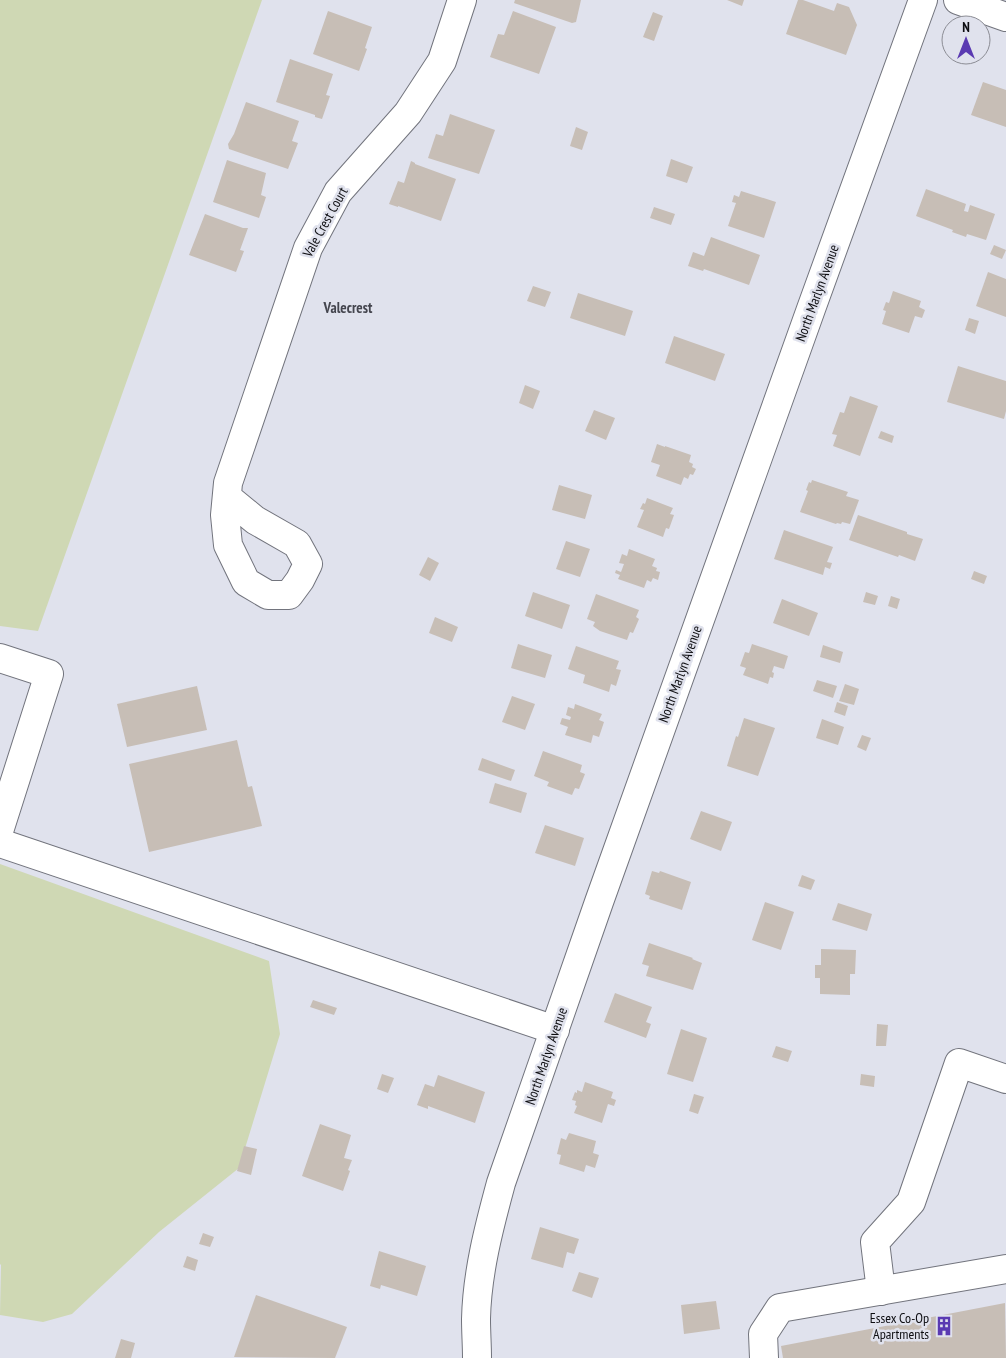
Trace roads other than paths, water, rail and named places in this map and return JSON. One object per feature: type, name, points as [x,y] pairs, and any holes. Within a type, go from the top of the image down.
[{"type":"street","name":"Vale Crest Court","points":[[227,497],[228,483],[308,248],[338,192],[408,113],[442,61],[462,0]]},
{"type":"street","name":"North Marlyn Avenue","points":[[477,1358],[476,1318],[481,1268],[501,1183],[603,892],[923,0]]},
{"type":"street","points":[[958,0],[1006,17]]},
{"type":"street","points":[[0,658],[49,674],[0,828]]},
{"type":"street","points":[[0,843],[555,1030]]},
{"type":"street","points":[[881,1291],[875,1242],[911,1202],[959,1063],[1006,1079]]},
{"type":"street","points":[[764,1358],[763,1334],[780,1308],[1006,1269]]},
{"type":"place","name":"Essex Co-Op Apartments","points":[[944,1326]]},
{"type":"district","name":"Valecrest","points":[[348,307]]}]
